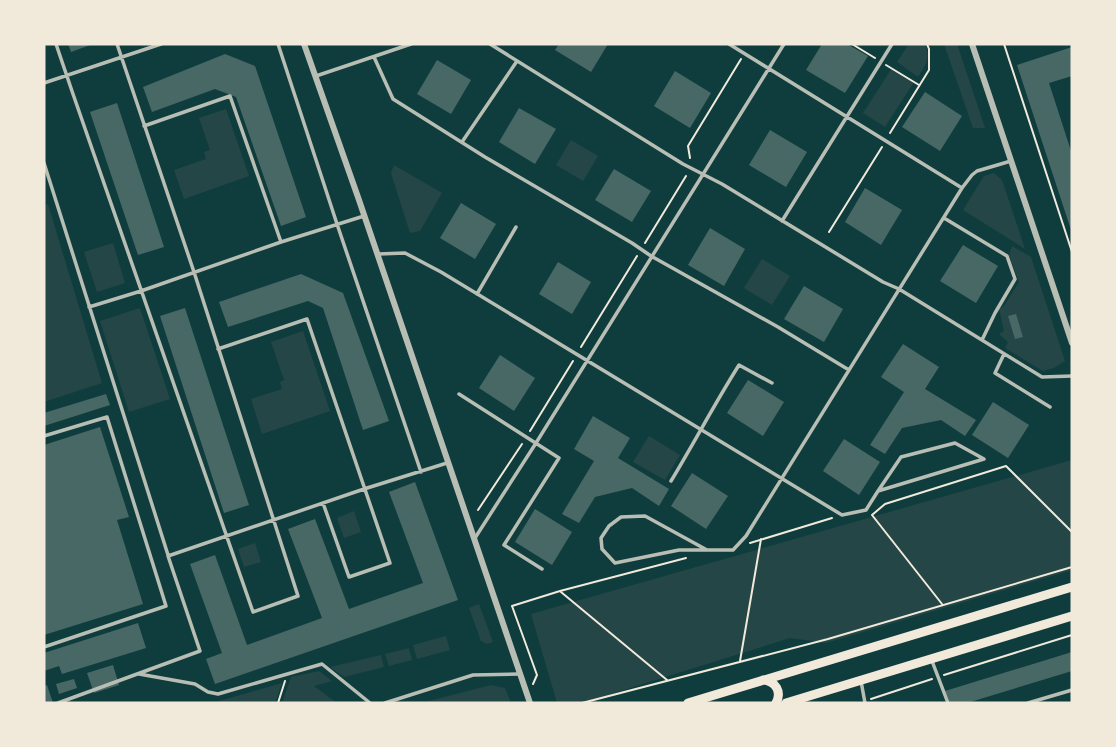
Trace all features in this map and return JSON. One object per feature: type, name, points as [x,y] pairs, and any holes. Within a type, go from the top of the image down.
[{"type":"main road","points":[[688,703],[1072,587]]},
{"type":"main road","points":[[786,703],[1072,616]]},
{"type":"main road","points":[[762,680],[770,681],[777,687],[779,695],[776,703]]},
{"type":"street","points":[[304,44],[530,703]]},
{"type":"street","points":[[972,44],[1072,343]]},
{"type":"lane","points":[[57,44],[253,612],[298,596],[194,272],[117,44]]},
{"type":"lane","points":[[44,83],[161,44]]},
{"type":"lane","points":[[278,44],[421,472]]},
{"type":"lane","points":[[316,76],[411,44]]},
{"type":"lane","points":[[489,44],[1042,377],[1072,376]]},
{"type":"lane","points":[[729,44],[962,188]]},
{"type":"lane","points":[[474,540],[784,44]]},
{"type":"lane","points":[[782,220],[892,44]]},
{"type":"lane","points":[[374,57],[393,99],[651,257],[778,327],[849,370]]},
{"type":"lane","points":[[462,142],[517,61]]},
{"type":"lane","points":[[144,126],[230,96],[281,243]]},
{"type":"lane","points":[[707,550],[645,516],[621,517],[609,526],[601,538],[602,549],[615,562],[679,551],[733,550],[746,536],[962,188],[977,171],[1011,161]]},
{"type":"lane","points":[[44,163],[200,652],[58,703]]},
{"type":"lane","points":[[89,307],[364,216]]},
{"type":"lane","points":[[944,218],[1007,256],[1015,279],[982,340]]},
{"type":"lane","points":[[477,294],[516,227]]},
{"type":"lane","points":[[377,254],[405,253],[441,271],[842,515],[866,510],[878,491],[901,457],[955,443],[984,459],[878,491]]},
{"type":"lane","points":[[218,349],[307,319],[390,563],[349,577],[323,503]]},
{"type":"lane","points":[[1004,355],[995,373],[1050,407]]},
{"type":"lane","points":[[671,481],[739,365],[772,383]]},
{"type":"lane","points":[[459,394],[559,458],[504,545],[542,569]]},
{"type":"lane","points":[[44,436],[107,417],[166,606],[44,647]]},
{"type":"lane","points":[[168,556],[447,463]]},
{"type":"lane","points":[[932,659],[948,703]]},
{"type":"lane","points":[[138,674],[195,684],[208,692],[218,694],[322,664],[370,703]]},
{"type":"lane","points":[[385,703],[473,675],[519,674]]},
{"type":"lane","points":[[861,681],[865,702]]},
{"type":"lane","points":[[1028,703],[1072,690]]},
{"type":"path","points":[[1004,44],[1072,252]]},
{"type":"path","points":[[478,510],[526,437],[691,168],[688,146],[744,53]]},
{"type":"path","points":[[942,605],[872,515],[885,504],[1006,466],[1072,532]]},
{"type":"path","points":[[747,544],[832,518],[840,519]]},
{"type":"path","points":[[740,662],[761,539]]},
{"type":"path","points":[[532,686],[537,675],[512,606],[693,556]]},
{"type":"path","points":[[583,703],[828,639],[1072,567]]},
{"type":"path","points":[[560,591],[668,681]]},
{"type":"path","points":[[865,702],[1072,635]]},
{"type":"path","points":[[278,703],[288,673]]},
{"type":"shaded area","points":[[909,44],[925,44],[927,49],[927,61],[918,77],[897,62]]},
{"type":"shaded area","points":[[944,44],[957,44],[985,128],[973,128]]},
{"type":"shaded area","points":[[892,68],[914,82],[885,127],[863,113]]},
{"type":"shaded area","points":[[226,109],[249,176],[184,199],[174,170],[206,159],[204,152],[210,150],[199,118]]},
{"type":"shaded area","points":[[571,140],[598,156],[583,181],[556,165]]},
{"type":"shaded area","points":[[394,165],[442,193],[420,231],[410,233],[391,173]]},
{"type":"shaded area","points":[[994,173],[1002,180],[1025,249],[963,210],[984,176]]},
{"type":"shaded area","points":[[48,204],[102,383],[44,402],[44,206]]},
{"type":"shaded area","points":[[113,243],[125,283],[97,292],[84,252]]},
{"type":"shaded area","points":[[1012,246],[1031,257],[1065,361],[1054,368],[1043,371],[1005,348],[1008,342],[999,334],[1004,331],[999,309],[1004,306],[1019,282],[1009,255]]},
{"type":"shaded area","points":[[762,259],[790,276],[772,305],[744,288]]},
{"type":"shaded area","points":[[140,308],[170,399],[129,412],[100,321]]},
{"type":"shaded area","points":[[303,331],[330,411],[262,434],[251,399],[282,389],[280,382],[284,380],[271,342]]},
{"type":"shaded area","points":[[649,436],[680,455],[665,480],[633,462]]},
{"type":"shaded area","points":[[1072,460],[1072,570],[826,643],[790,638],[582,703],[557,703],[531,614]]},
{"type":"shaded area","points":[[354,511],[361,532],[344,538],[337,518]]},
{"type":"shaded area","points":[[255,543],[261,562],[244,567],[238,549]]},
{"type":"shaded area","points":[[479,604],[493,642],[487,644],[481,641],[469,608]]},
{"type":"shaded area","points":[[446,636],[450,650],[417,659],[413,645]]},
{"type":"shaded area","points":[[409,648],[412,660],[389,666],[385,654]]},
{"type":"shaded area","points":[[381,655],[384,667],[344,677],[330,667]]},
{"type":"shaded area","points":[[319,671],[332,681],[314,686],[337,703],[282,703],[291,677]]},
{"type":"shaded area","points":[[282,683],[275,703],[212,703]]},
{"type":"shaded area","points":[[491,685],[505,688],[511,703],[421,703]]},
{"type":"building","points":[[68,44],[93,44],[71,52]]},
{"type":"building","points":[[559,44],[608,44],[591,72],[555,50]]},
{"type":"building","points":[[822,44],[847,44],[868,56],[845,93],[806,70]]},
{"type":"building","points":[[1072,47],[1072,76],[1049,83],[1072,154],[1072,233],[1017,65]]},
{"type":"building","points":[[225,54],[255,66],[306,217],[281,226],[236,97],[215,89],[152,112],[143,87]]},
{"type":"building","points":[[437,60],[471,80],[451,114],[417,94]]},
{"type":"building","points":[[675,71],[711,93],[690,128],[654,106]]},
{"type":"building","points":[[925,92],[962,116],[940,151],[902,127]]},
{"type":"building","points":[[117,103],[164,247],[138,255],[90,112]]},
{"type":"building","points":[[519,108],[556,129],[535,164],[499,142]]},
{"type":"building","points":[[770,130],[807,152],[786,187],[749,165]]},
{"type":"building","points":[[614,169],[651,191],[632,222],[595,200]]},
{"type":"building","points":[[865,188],[902,210],[881,245],[845,222]]},
{"type":"building","points":[[461,203],[496,224],[475,259],[440,238]]},
{"type":"building","points":[[710,228],[745,249],[724,286],[688,265]]},
{"type":"building","points":[[963,245],[998,266],[976,303],[940,281]]},
{"type":"building","points":[[558,262],[591,282],[572,314],[539,294]]},
{"type":"building","points":[[301,274],[343,293],[389,421],[363,430],[323,308],[308,301],[228,327],[219,302]]},
{"type":"building","points":[[804,286],[843,309],[824,342],[784,319]]},
{"type":"building","points":[[185,308],[249,505],[224,513],[160,316]]},
{"type":"building","points":[[1016,314],[1023,337],[1015,339],[1008,316]]},
{"type":"building","points":[[903,344],[939,367],[925,389],[976,420],[965,436],[941,420],[902,428],[885,454],[870,445],[904,392],[881,377]]},
{"type":"building","points":[[500,355],[535,378],[514,411],[479,388]]},
{"type":"building","points":[[748,380],[784,402],[763,436],[727,413]]},
{"type":"building","points":[[106,394],[110,405],[44,426],[44,413]]},
{"type":"building","points":[[993,402],[1029,425],[1008,458],[972,435]]},
{"type":"building","points":[[593,416],[630,438],[618,458],[669,489],[659,506],[632,488],[595,497],[579,523],[562,514],[594,461],[574,449]]},
{"type":"building","points":[[100,427],[129,517],[117,520],[143,604],[44,635],[44,445]]},
{"type":"building","points":[[844,439],[880,462],[859,495],[823,471]]},
{"type":"building","points":[[692,473],[728,496],[706,529],[671,506]]},
{"type":"building","points":[[415,482],[458,600],[215,684],[206,659],[222,653],[190,564],[215,555],[247,645],[322,618],[288,529],[315,519],[349,609],[423,583],[389,492]]},
{"type":"building","points":[[535,509],[572,532],[552,565],[515,542]]},
{"type":"building","points":[[138,623],[146,648],[62,674],[59,666],[44,671],[44,653]]},
{"type":"building","points":[[1072,652],[1072,671],[967,703],[950,703],[945,691]]},
{"type":"building","points":[[113,665],[119,685],[94,693],[87,673]]},
{"type":"building","points":[[74,679],[77,688],[59,694],[56,684]]},
{"type":"building","points":[[47,685],[53,703],[44,703],[44,686]]}]
